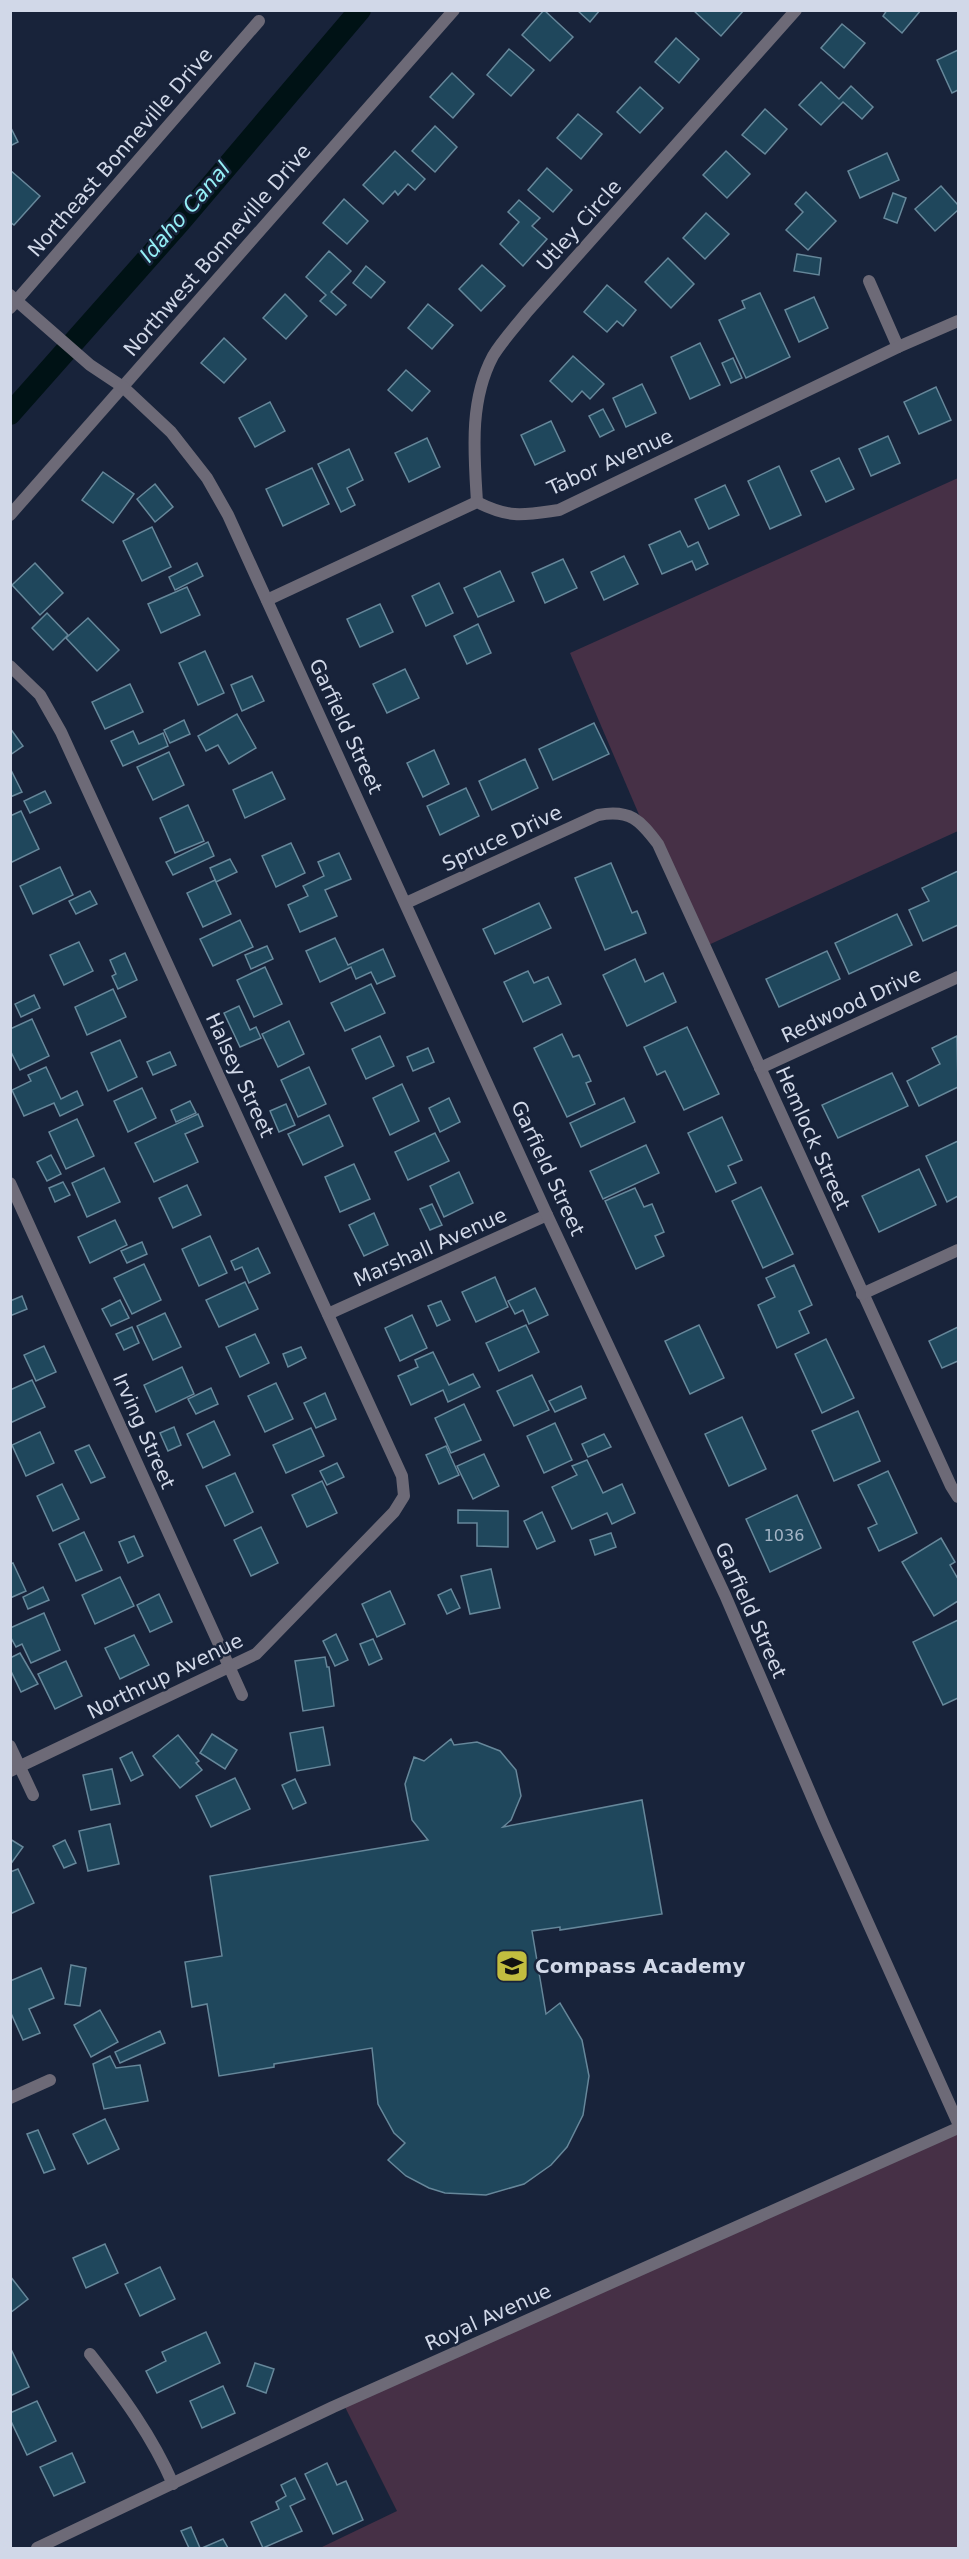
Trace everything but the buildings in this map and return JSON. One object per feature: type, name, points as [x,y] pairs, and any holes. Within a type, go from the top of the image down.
[{"type":"street","name":"Northwest Bonneville Drive","points":[[10,516],[454,10]]},
{"type":"street","name":"Utley Circle","points":[[477,502],[474,433],[480,384],[494,355],[527,312],[796,10]]},
{"type":"street","name":"Northeast Bonneville Drive","points":[[13,302],[259,21]]},
{"type":"street","points":[[869,281],[898,347]]},
{"type":"street","name":"Garfield Street","points":[[13,302],[90,365],[123,387],[171,432],[207,478],[228,515],[724,1595],[824,1825],[958,2122]]},
{"type":"street","name":"Tabor Avenue","points":[[477,502],[497,512],[519,516],[559,510],[898,347],[958,321]]},
{"type":"street","points":[[267,600],[477,502]]},
{"type":"street","name":"Halsey Street","points":[[10,666],[40,695],[61,732],[402,1476],[404,1496],[394,1512]]},
{"type":"street","name":"Spruce Drive","points":[[406,903],[598,815],[615,812]]},
{"type":"street","name":"Hemlock Street","points":[[615,812],[630,816],[643,824],[658,844],[862,1294],[958,1497]]},
{"type":"street","name":"Redwood Drive","points":[[760,1068],[958,977]]},
{"type":"street","name":"Irving Street","points":[[10,1183],[242,1695]]},
{"type":"street","name":"Marshall Avenue","points":[[328,1314],[548,1215]]},
{"type":"street","points":[[862,1294],[958,1251]]},
{"type":"street","name":"Northrup Avenue","points":[[15,1769],[256,1654],[394,1512]]},
{"type":"street","points":[[10,1746],[15,1769],[33,1796]]},
{"type":"street","points":[[10,2098],[50,2080]]},
{"type":"street","name":"Royal Avenue","points":[[37,2548],[333,2407],[958,2128]]},
{"type":"street","points":[[90,2354],[128,2404],[160,2456],[172,2484]]},
{"type":"shaded area","points":[[958,478],[958,831],[704,947],[643,824],[570,653]]},
{"type":"shaded area","points":[[958,2128],[958,2548],[320,2548],[397,2511],[343,2403]]},
{"type":"waterway","name":"Idaho Canal","points":[[10,414],[180,222],[360,10]]},
{"type":"place","name":"Compass Academy","points":[[512,1966]]}]
